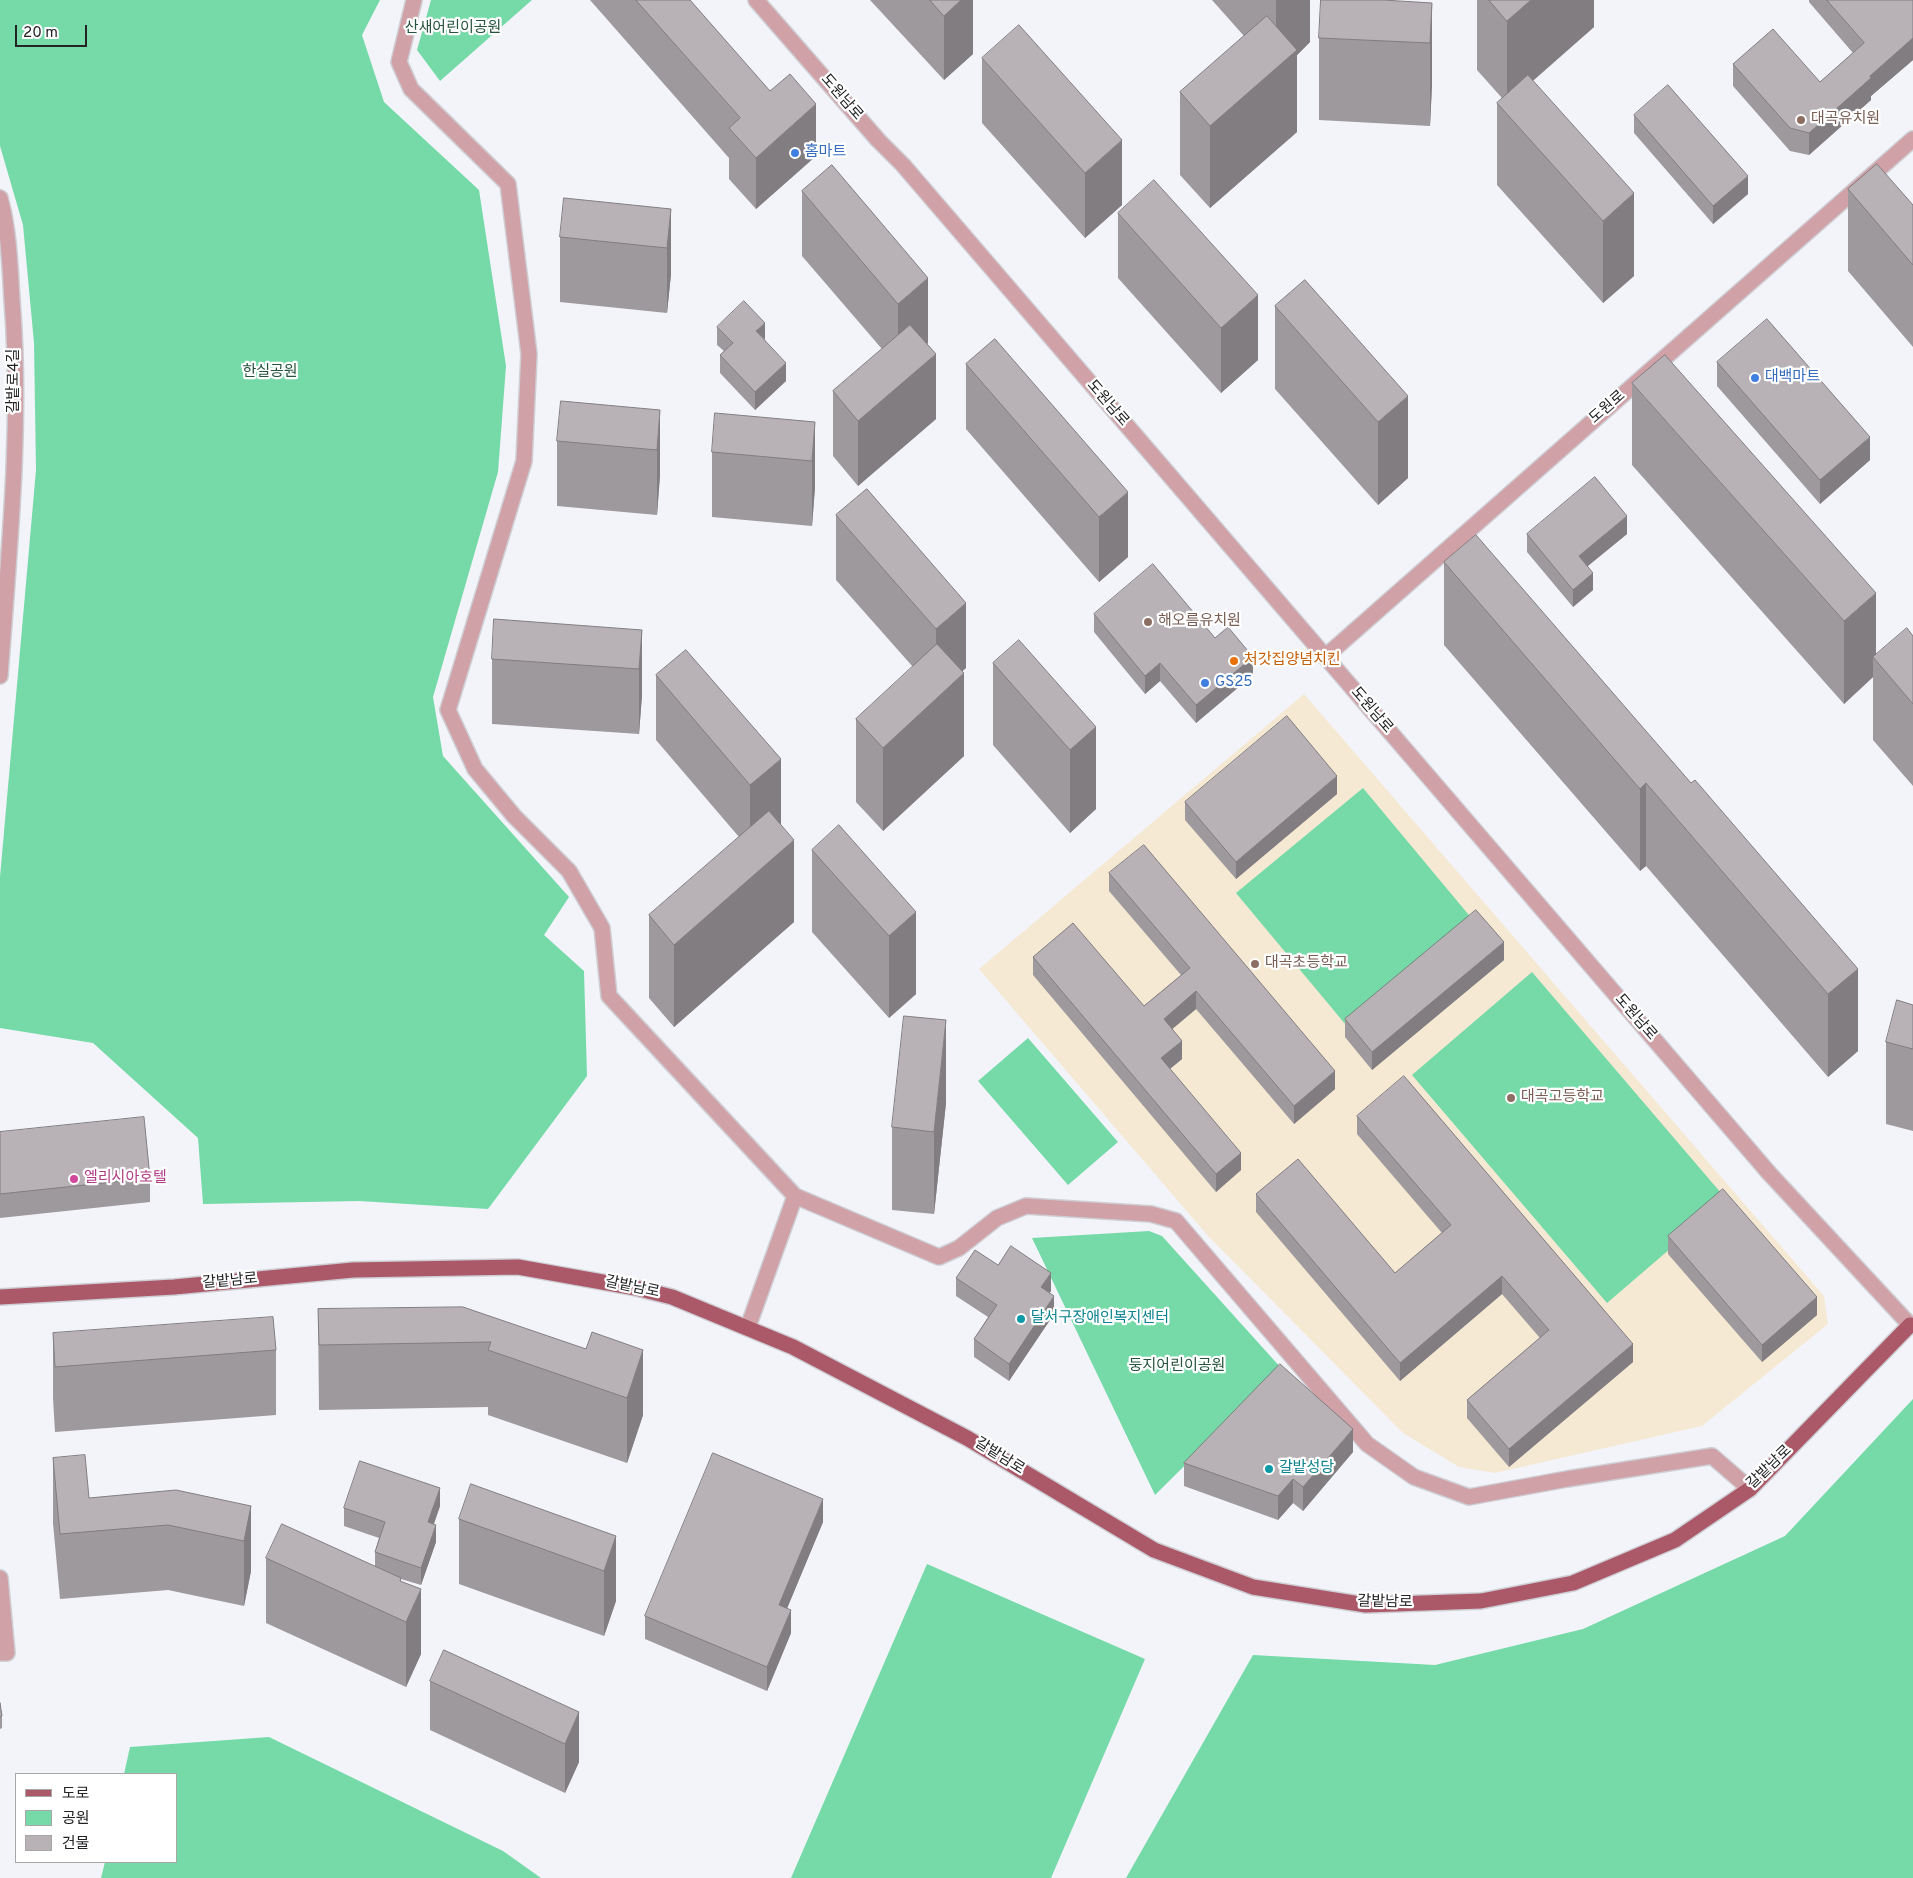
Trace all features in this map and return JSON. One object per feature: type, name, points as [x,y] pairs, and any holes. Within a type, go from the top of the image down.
[{"type":"main road","name":"갈밭남로","points":[[0,1297],[174,1287],[353,1270],[518,1267],[636,1288],[672,1297],[793,1347],[967,1438],[1154,1550],[1253,1586],[1366,1605],[1481,1601],[1573,1583],[1675,1540],[1750,1489],[1912,1324]]},
{"type":"street","points":[[414,0],[398,62],[411,89],[508,184],[529,354],[524,461],[448,710],[475,769],[514,816],[569,871],[602,928],[609,996],[795,1196],[939,1257],[959,1248],[997,1218],[1026,1206],[1151,1214],[1176,1221],[1366,1444],[1414,1477],[1469,1497],[1567,1478],[1712,1456],[1750,1489]]},
{"type":"street","name":"도원남로","points":[[756,0],[902,165],[1769,1173],[1912,1324]]},
{"type":"street","name":"도원로","points":[[1325,657],[1913,139]]},
{"type":"street","name":"갈밭로4길","points":[[0,198],[8,246],[15,331],[15,457],[5,554],[0,676]]},
{"type":"street","points":[[748,1327],[795,1196]]},
{"type":"street","points":[[0,1578],[7,1652],[0,1653]]},
{"type":"shaded area","points":[[1304,694],[1824,1296],[1828,1324],[1702,1426],[1495,1473],[1459,1467],[1403,1433],[1209,1237],[979,969]]},
{"type":"green space","name":"한실공원","points":[[0,0],[380,0],[362,35],[384,102],[479,190],[506,366],[498,472],[433,697],[443,756],[569,897],[544,935],[584,971],[587,1076],[488,1209],[359,1201],[203,1204],[198,1138],[93,1043],[0,1028],[0,877],[36,470],[34,343],[23,225],[0,146]]},
{"type":"green space","name":"산새어린이공원","points":[[431,0],[532,0],[440,81],[417,50]]},
{"type":"green space","points":[[1363,788],[1473,920],[1346,1025],[1236,893]]},
{"type":"green space","points":[[1532,972],[1727,1200],[1607,1303],[1412,1075]]},
{"type":"green space","points":[[1028,1038],[1118,1142],[1068,1185],[978,1081]]},
{"type":"green space","name":"둥지어린이공원","points":[[1149,1231],[1162,1236],[1282,1369],[1155,1495],[1032,1238]]},
{"type":"green space","points":[[1913,1399],[1913,1878],[1126,1878],[1253,1655],[1435,1665],[1583,1629],[1785,1536]]},
{"type":"green space","points":[[927,1564],[1145,1659],[1051,1878],[791,1878]]},
{"type":"green space","points":[[269,1737],[503,1851],[541,1878],[101,1878],[105,1863],[178,1863],[178,1773],[124,1773],[130,1747]]},
{"type":"building","points":[[636,0],[690,0],[770,91],[790,74],[816,104],[756,158],[729,128],[740,118]]},
{"type":"building","points":[[930,0],[961,0],[944,16]]},
{"type":"building","points":[[1321,0],[1383,0],[1432,3],[1430,43],[1319,38]]},
{"type":"building","points":[[1489,0],[1531,0],[1507,21]]},
{"type":"building","points":[[1827,0],[1913,0],[1913,38],[1809,133],[1790,128],[1733,64],[1773,29],[1820,82],[1864,43]]},
{"type":"building","points":[[1267,16],[1297,50],[1210,126],[1180,92]]},
{"type":"building","points":[[1019,25],[1122,140],[1085,173],[982,58]]},
{"type":"building","points":[[1528,75],[1634,193],[1603,221],[1497,103]]},
{"type":"building","points":[[1668,85],[1748,176],[1713,206],[1634,115]]},
{"type":"building","points":[[1877,164],[1913,205],[1913,265],[1848,189]]},
{"type":"building","points":[[832,165],[928,278],[898,304],[802,191]]},
{"type":"building","points":[[1154,180],[1258,295],[1221,328],[1118,213]]},
{"type":"building","points":[[564,198],[671,209],[667,248],[560,237]]},
{"type":"building","points":[[1305,280],[1408,396],[1378,422],[1275,306]]},
{"type":"building","points":[[744,301],[765,323],[756,331],[786,363],[755,392],[720,355],[733,343],[717,327]]},
{"type":"building","points":[[1767,319],[1870,437],[1820,480],[1717,362]]},
{"type":"building","points":[[910,325],[936,354],[858,421],[833,391]]},
{"type":"building","points":[[995,339],[1128,492],[1099,517],[966,364]]},
{"type":"building","points":[[1665,355],[1876,593],[1844,621],[1632,383]]},
{"type":"building","points":[[561,401],[660,410],[657,450],[557,441]]},
{"type":"building","points":[[715,413],[815,422],[812,461],[712,452]]},
{"type":"building","points":[[1595,477],[1627,516],[1579,556],[1593,573],[1573,590],[1527,534]]},
{"type":"building","points":[[867,489],[966,603],[936,629],[836,515]]},
{"type":"building","points":[[1476,535],[1691,783],[1695,780],[1858,969],[1828,994],[1646,783],[1640,789],[1444,562]]},
{"type":"building","points":[[1153,564],[1215,638],[1228,627],[1253,657],[1196,705],[1160,663],[1145,676],[1094,614]]},
{"type":"building","points":[[494,619],[642,630],[639,669],[492,659]]},
{"type":"building","points":[[1907,628],[1913,636],[1913,704],[1873,657]]},
{"type":"building","points":[[1019,640],[1096,727],[1070,750],[993,663]]},
{"type":"building","points":[[937,644],[964,673],[883,748],[856,719]]},
{"type":"building","points":[[686,650],[781,759],[750,785],[656,675]]},
{"type":"building","points":[[1287,716],[1337,776],[1236,862],[1185,802]]},
{"type":"building","points":[[769,811],[794,840],[674,945],[649,915]]},
{"type":"building","points":[[839,825],[916,912],[889,936],[812,850]]},
{"type":"building","points":[[1144,845],[1335,1071],[1294,1106],[1196,991],[1164,1019],[1182,1041],[1161,1058],[1241,1153],[1216,1174],[1033,957],[1073,923],[1144,1006],[1190,968],[1109,873]]},
{"type":"building","points":[[1476,910],[1504,942],[1372,1052],[1345,1019]]},
{"type":"building","points":[[1897,1000],[1913,1005],[1913,1049],[1886,1042]]},
{"type":"building","points":[[904,1016],[946,1020],[934,1132],[892,1127]]},
{"type":"building","points":[[1404,1076],[1633,1344],[1509,1449],[1467,1400],[1549,1330],[1502,1276],[1400,1363],[1256,1194],[1298,1159],[1395,1273],[1451,1225],[1357,1116]]},
{"type":"building","name":"엘리시아호텔","points":[[144,1117],[150,1178],[0,1194],[0,1132]]},
{"type":"building","points":[[1723,1189],[1817,1297],[1762,1345],[1668,1236]]},
{"type":"building","name":"달서구장애인복지센터","points":[[1011,1246],[1051,1273],[1041,1287],[1054,1296],[1009,1364],[974,1339],[997,1305],[956,1278],[975,1250],[998,1265]]},
{"type":"building","points":[[463,1307],[586,1349],[592,1332],[643,1350],[627,1398],[488,1350],[491,1342],[319,1345],[318,1309]]},
{"type":"building","points":[[273,1317],[276,1350],[55,1367],[53,1333]]},
{"type":"building","name":"갈밭성당","points":[[1280,1364],[1353,1429],[1303,1487],[1293,1479],[1278,1496],[1184,1463]]},
{"type":"building","points":[[713,1453],[823,1499],[779,1605],[791,1610],[767,1667],[645,1616]]},
{"type":"building","points":[[85,1455],[89,1498],[176,1490],[251,1506],[244,1541],[168,1525],[60,1534],[53,1458]]},
{"type":"building","points":[[360,1461],[440,1488],[428,1522],[436,1525],[421,1568],[375,1552],[385,1522],[344,1508]]},
{"type":"building","points":[[471,1484],[616,1536],[604,1571],[459,1519]]},
{"type":"building","points":[[282,1524],[401,1578],[400,1581],[421,1589],[406,1622],[266,1558]]},
{"type":"building","points":[[444,1650],[579,1712],[565,1744],[430,1681]]},
{"type":"place","name":"대곡유치원","points":[[1801,120]]},
{"type":"place","name":"홈마트","points":[[795,153]]},
{"type":"place","name":"대백마트","points":[[1755,378]]},
{"type":"place","name":"해오름유치원","points":[[1148,622]]},
{"type":"place","name":"처갓집양념치킨","points":[[1234,661]]},
{"type":"place","name":"GS25","points":[[1205,683]]},
{"type":"place","name":"대곡초등학교","points":[[1255,964]]},
{"type":"place","name":"대곡고등학교","points":[[1511,1098]]},
{"type":"place","name":"엘리시아호텔","points":[[74,1179]]},
{"type":"place","name":"달서구장애인복지센터","points":[[1021,1319]]},
{"type":"place","name":"갈밭성당","points":[[1269,1469]]}]
